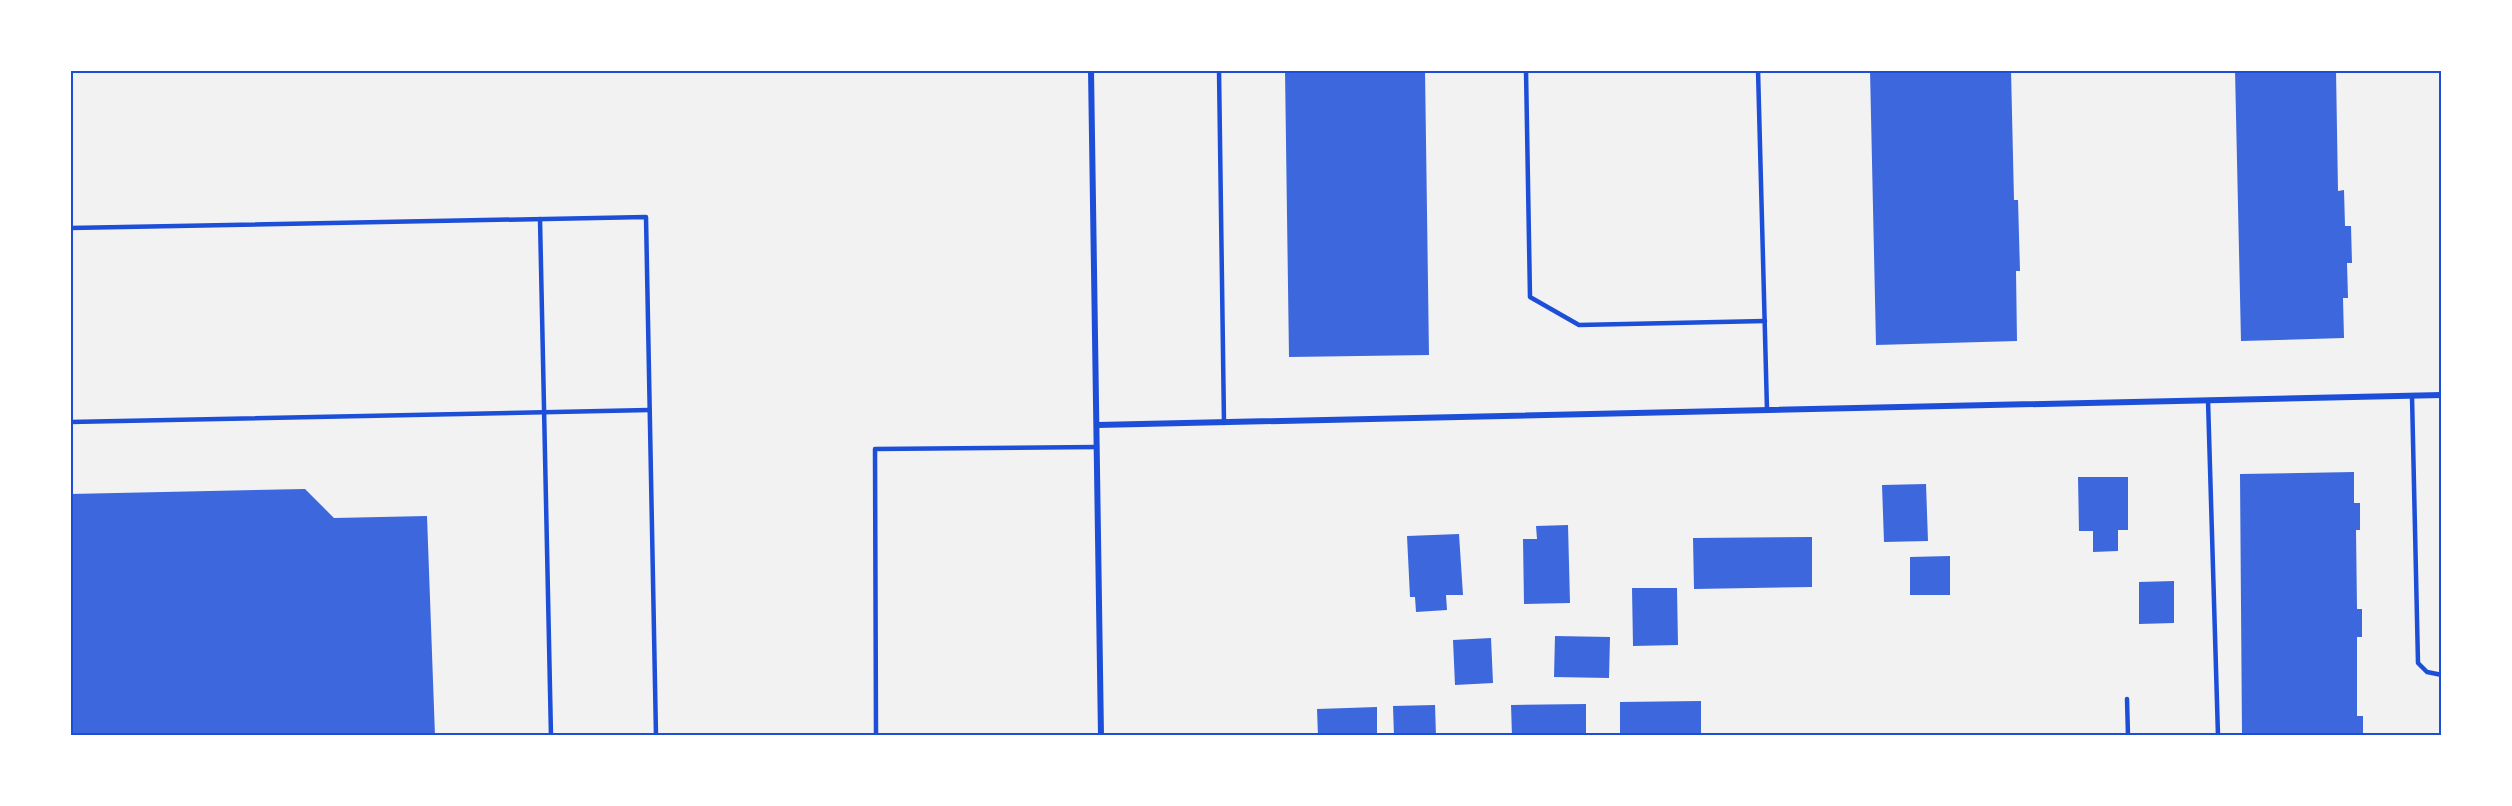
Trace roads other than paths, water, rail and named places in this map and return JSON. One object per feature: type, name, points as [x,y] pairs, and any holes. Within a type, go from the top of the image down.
[{"type":"street","points":[[1091,70],[1101,735]]},
{"type":"street","points":[[1097,425],[2442,395]]},
{"type":"lane","points":[[1219,70],[1224,423]]},
{"type":"lane","points":[[1526,70],[1530,297],[1579,325],[1765,321]]},
{"type":"lane","points":[[1758,70],[1767,410]]},
{"type":"lane","points":[[70,228],[646,217],[656,735]]},
{"type":"lane","points":[[540,219],[551,735]]},
{"type":"lane","points":[[2412,396],[2418,663],[2427,672],[2442,675]]},
{"type":"lane","points":[[2208,400],[2218,735]]},
{"type":"lane","points":[[70,423],[649,410]]},
{"type":"lane","points":[[876,735],[875,449],[1098,447]]},
{"type":"lane","points":[[2127,699],[2128,735]]}]
